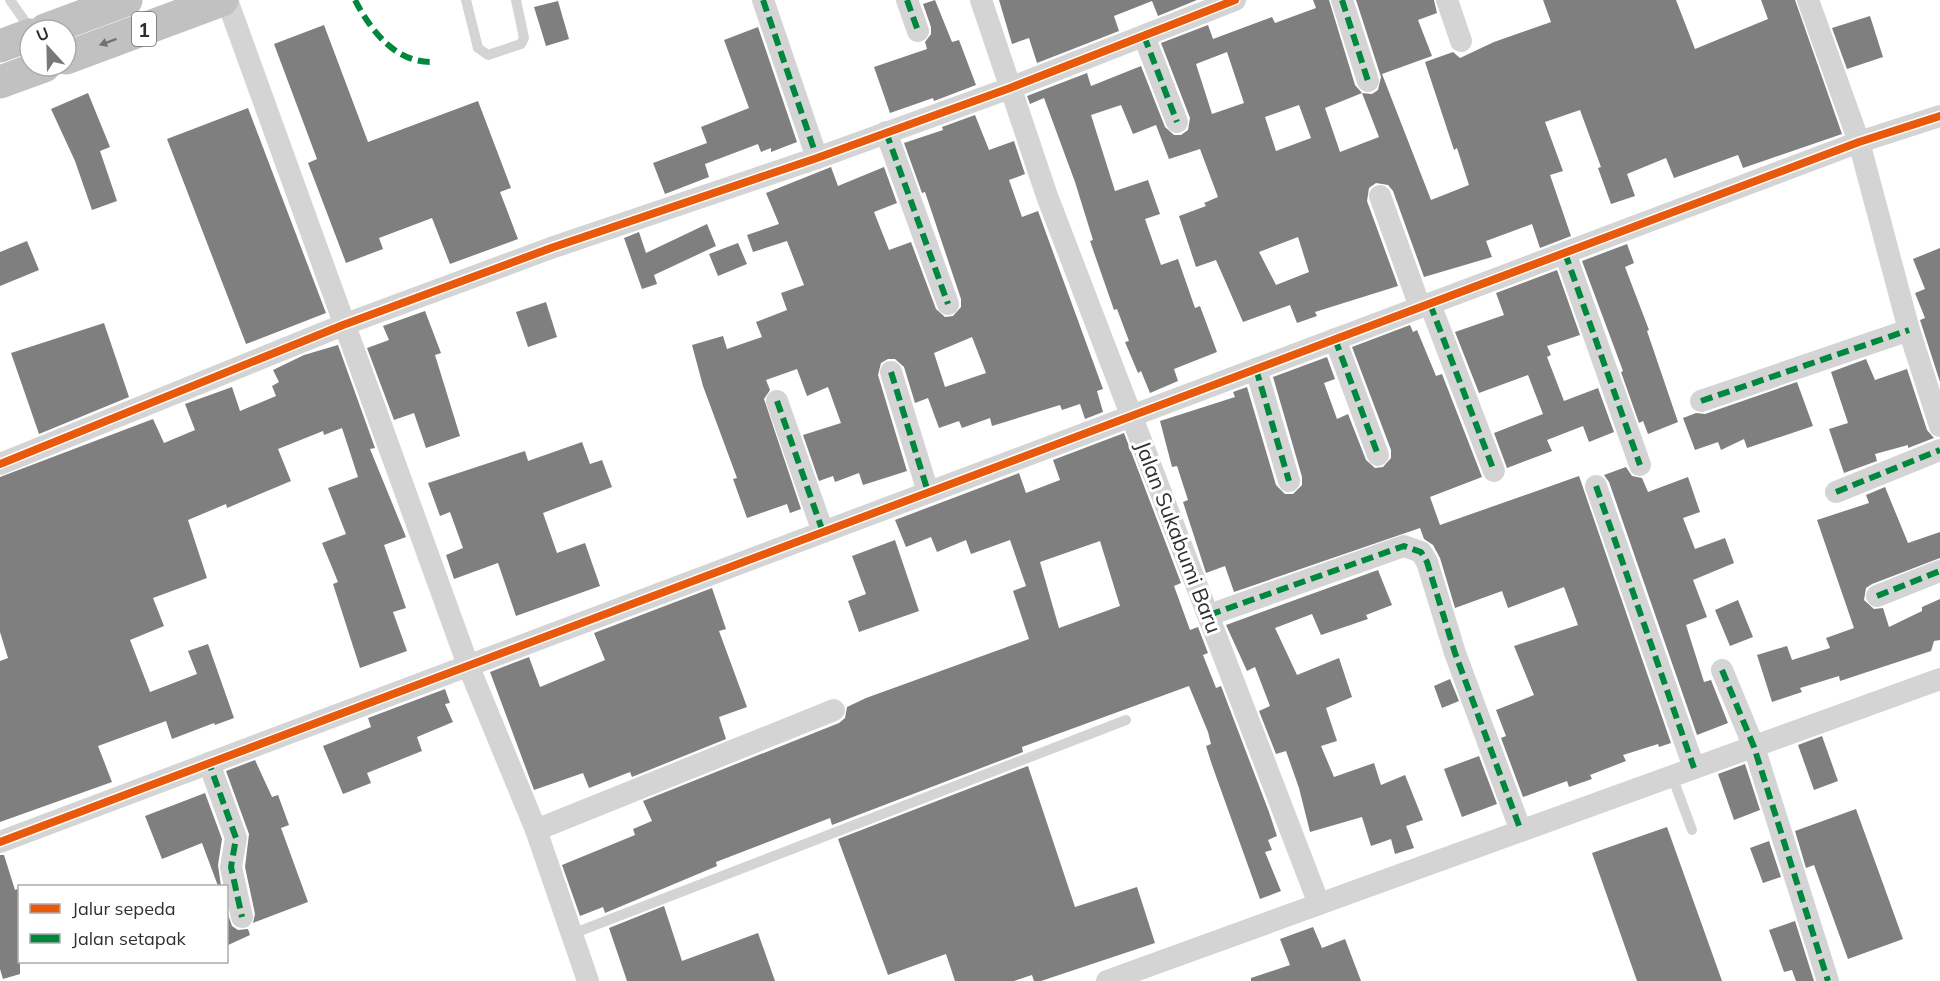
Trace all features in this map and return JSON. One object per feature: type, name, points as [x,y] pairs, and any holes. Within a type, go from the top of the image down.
[{"type":"highway","name":"1","points":[[77,18],[126,0]]},
{"type":"highway","name":"1","points":[[78,54],[224,0]]},
{"type":"highway","points":[[0,46],[18,39]]},
{"type":"highway","points":[[0,82],[18,75]]},
{"type":"street","points":[[224,0],[468,665],[536,830],[588,981]]},
{"type":"street","points":[[763,0],[817,158]]},
{"type":"street","points":[[907,0],[918,32]]},
{"type":"street","name":"Jalan Sukabumi Baru","points":[[981,0],[1047,196],[1319,904]]},
{"type":"street","points":[[0,464],[343,325],[551,248],[817,158],[1010,88],[1235,0]]},
{"type":"street","points":[[1342,0],[1368,81]]},
{"type":"street","points":[[1447,0],[1461,41]]},
{"type":"street","points":[[1808,0],[1859,142],[1909,330],[1940,426]]},
{"type":"street","points":[[1144,36],[1177,122]]},
{"type":"street","points":[[0,842],[1859,142],[1940,116]]},
{"type":"street","points":[[886,132],[948,304]]},
{"type":"street","points":[[1380,196],[1494,471]]},
{"type":"street","points":[[1565,253],[1640,465]]},
{"type":"street","points":[[1701,401],[1909,330]]},
{"type":"street","points":[[1335,339],[1378,455]]},
{"type":"street","points":[[1256,369],[1289,481]]},
{"type":"street","points":[[891,372],[928,492]]},
{"type":"street","points":[[777,401],[823,532]]},
{"type":"street","points":[[1836,492],[1940,450]]},
{"type":"street","points":[[1596,486],[1694,768]]},
{"type":"street","points":[[1209,615],[1404,546],[1421,552],[1427,562],[1455,653],[1521,831]]},
{"type":"street","points":[[1877,596],[1940,571]]},
{"type":"street","points":[[1722,670],[1754,747],[1828,981]]},
{"type":"street","points":[[1107,981],[1940,679]]},
{"type":"street","points":[[536,830],[834,710]]},
{"type":"street","points":[[209,763],[236,838],[231,867],[243,917]]},
{"type":"lane","points":[[10,0],[23,18]]},
{"type":"lane","points":[[466,0],[478,48],[488,55],[521,44],[524,38],[516,0]]},
{"type":"lane","points":[[572,934],[1126,720]]},
{"type":"lane","points":[[1672,776],[1692,830]]},
{"type":"building","points":[[935,0],[952,42],[959,40],[976,85],[934,101],[933,98],[890,113],[874,67],[927,49],[925,42],[931,34],[931,27],[923,4]]},
{"type":"building","points":[[999,0],[1197,0],[1158,16],[1152,1],[1114,16],[1119,31],[1037,63],[1029,38],[1012,44]]},
{"type":"building","points":[[1313,0],[1329,0],[1355,85],[1362,93],[1372,94],[1378,90],[1381,77],[1356,0],[1434,0],[1437,13],[1418,20],[1432,56],[1382,74],[1431,200],[1469,185],[1457,148],[1454,150],[1425,62],[1453,52],[1460,58],[1494,42],[1551,22],[1543,0],[1676,0],[1695,49],[1768,19],[1761,0],[1795,0],[1842,134],[1743,168],[1738,155],[1674,178],[1666,158],[1627,174],[1635,196],[1611,204],[1598,168],[1601,167],[1580,110],[1545,122],[1563,171],[1550,175],[1571,236],[1540,248],[1532,224],[1486,241],[1492,257],[1424,277],[1393,191],[1388,185],[1376,183],[1369,188],[1367,201],[1398,286],[1315,312],[1317,316],[1297,323],[1290,305],[1243,322],[1216,260],[1196,267],[1179,216],[1206,206],[1204,203],[1218,197],[1200,149],[1169,159],[1156,125],[1133,134],[1121,105],[1091,115],[1115,191],[1148,180],[1160,214],[1145,219],[1161,265],[1178,259],[1195,308],[1200,306],[1217,352],[1174,369],[1178,381],[1150,393],[1141,371],[1138,373],[1125,342],[1129,341],[1117,309],[1114,310],[1090,241],[1093,240],[1075,182],[1044,98],[1030,104],[1027,96],[1087,73],[1091,86],[1141,66],[1165,127],[1174,135],[1181,135],[1188,130],[1190,118],[1161,43],[1208,25],[1213,39],[1272,17],[1275,23],[1316,8]],"holes":[[[1227,52],[1244,103],[1212,114],[1196,64]],[[1362,93],[1379,137],[1340,152],[1325,108]],[[1299,105],[1311,138],[1276,151],[1265,117]],[[1298,237],[1309,272],[1276,285],[1259,252]]]},
{"type":"building","points":[[558,1],[569,39],[546,46],[534,7]]},
{"type":"building","points":[[1870,16],[1883,57],[1847,69],[1832,28]]},
{"type":"building","points":[[324,25],[368,142],[478,101],[511,188],[500,192],[518,239],[450,264],[432,218],[379,238],[383,249],[346,263],[308,163],[317,159],[274,44]]},
{"type":"building","points":[[758,27],[797,142],[771,152],[771,148],[761,152],[758,144],[705,164],[709,177],[665,194],[653,163],[707,143],[701,127],[749,108],[724,40]]},
{"type":"building","points":[[88,93],[110,147],[100,151],[117,201],[92,210],[75,161],[51,109]]},
{"type":"building","points":[[248,108],[326,313],[246,344],[167,139]]},
{"type":"building","points":[[975,115],[989,150],[1014,141],[1025,174],[1009,180],[1022,217],[1038,211],[1103,389],[1097,391],[1103,412],[1085,419],[1080,404],[1062,410],[1060,405],[992,426],[990,418],[962,428],[959,421],[939,428],[928,398],[915,403],[904,367],[895,359],[888,359],[881,363],[878,375],[907,471],[863,485],[859,473],[835,482],[833,476],[819,481],[803,435],[841,423],[828,387],[807,396],[797,369],[766,380],[770,390],[764,399],[801,509],[790,513],[787,504],[747,518],[733,479],[737,478],[703,386],[692,345],[723,336],[727,349],[762,337],[756,322],[787,310],[781,293],[804,285],[787,241],[753,252],[747,235],[779,224],[766,193],[831,167],[838,186],[884,167],[897,203],[874,212],[889,250],[911,242],[936,309],[945,317],[953,316],[961,307],[961,299],[925,192],[922,193],[904,143],[943,130],[942,127]],"holes":[[[972,337],[986,373],[945,387],[934,353]]]},
{"type":"building","points":[[707,224],[716,246],[654,275],[657,284],[642,289],[624,238],[639,232],[646,253]]},
{"type":"building","points":[[27,241],[39,270],[0,286],[0,252]]},
{"type":"building","points":[[738,243],[747,264],[718,276],[709,254]]},
{"type":"building","points":[[1627,244],[1634,263],[1625,267],[1649,330],[1647,331],[1678,422],[1648,434],[1643,421],[1639,423],[1621,372],[1623,371],[1582,261]]},
{"type":"building","points":[[1940,248],[1940,382],[1920,320],[1925,318],[1915,293],[1925,289],[1913,259]]},
{"type":"building","points":[[1557,270],[1580,335],[1547,346],[1551,355],[1547,357],[1564,401],[1598,388],[1614,432],[1589,442],[1583,426],[1547,440],[1552,451],[1507,468],[1494,433],[1543,414],[1528,375],[1479,393],[1455,332],[1504,315],[1496,293]]},
{"type":"building","points":[[546,302],[557,337],[528,347],[516,312]]},
{"type":"building","points":[[425,311],[441,353],[435,355],[460,436],[426,448],[414,413],[394,420],[367,348],[389,340],[383,326]]},
{"type":"building","points":[[104,323],[129,397],[39,434],[11,353]]},
{"type":"building","points":[[1410,325],[1413,332],[1417,330],[1436,376],[1442,374],[1482,477],[1430,497],[1440,525],[1579,476],[1671,743],[1659,747],[1658,744],[1623,755],[1626,761],[1590,775],[1592,779],[1569,787],[1567,781],[1523,797],[1501,738],[1506,736],[1496,710],[1534,695],[1514,646],[1578,625],[1564,587],[1508,608],[1502,591],[1455,608],[1440,558],[1433,545],[1424,539],[1420,528],[1234,592],[1225,566],[1206,573],[1183,502],[1188,500],[1177,466],[1172,467],[1160,421],[1235,397],[1233,392],[1247,387],[1276,485],[1285,494],[1293,494],[1302,485],[1302,477],[1273,377],[1327,357],[1335,379],[1324,383],[1337,419],[1348,414],[1366,460],[1375,468],[1383,467],[1391,458],[1391,450],[1352,347]]},
{"type":"building","points":[[338,345],[375,448],[370,449],[406,537],[384,545],[406,608],[393,612],[407,651],[360,668],[333,584],[338,582],[322,543],[346,534],[328,488],[358,477],[342,428],[324,435],[323,431],[278,449],[291,481],[227,508],[226,504],[188,520],[207,578],[153,598],[164,626],[130,640],[150,692],[197,674],[188,651],[208,644],[234,718],[172,739],[166,721],[98,746],[112,782],[0,822],[0,661],[8,658],[0,632],[0,477],[153,419],[164,443],[195,430],[185,404],[232,387],[240,411],[276,396],[272,386],[279,382],[273,370],[304,355]]},
{"type":"building","points":[[1866,359],[1875,380],[1907,369],[1927,430],[1934,438],[1908,448],[1908,445],[1875,454],[1877,461],[1844,473],[1829,429],[1848,423],[1831,372]]},
{"type":"building","points":[[1797,382],[1813,426],[1747,448],[1744,439],[1721,450],[1718,442],[1695,450],[1683,418],[1696,413],[1705,414]]},
{"type":"building","points":[[1124,433],[1181,583],[1174,586],[1190,630],[1198,627],[1208,653],[1203,655],[1216,688],[1221,686],[1269,812],[1277,836],[1268,840],[1272,850],[1265,852],[1281,891],[1260,899],[1206,746],[1211,744],[1208,732],[1189,686],[1022,747],[1023,752],[832,825],[830,818],[716,862],[717,866],[605,913],[603,907],[580,916],[562,865],[635,835],[633,829],[652,821],[643,801],[839,723],[845,718],[847,707],[866,698],[1029,639],[1013,591],[1026,586],[1010,540],[971,554],[966,540],[937,552],[931,537],[906,547],[895,520],[1019,473],[1026,493],[1060,480],[1053,460]],"holes":[[[1100,541],[1120,606],[1059,628],[1040,562]]]},
{"type":"building","points":[[582,442],[590,464],[602,460],[612,487],[543,513],[557,553],[585,543],[600,586],[516,616],[498,563],[454,579],[446,555],[463,548],[450,512],[440,516],[428,483],[525,451],[528,461]]},
{"type":"building","points":[[1626,467],[1632,476],[1642,478],[1648,492],[1688,477],[1700,512],[1683,518],[1695,549],[1725,538],[1734,563],[1693,580],[1707,617],[1686,625],[1704,682],[1711,680],[1728,723],[1697,735],[1609,482],[1604,475]]},
{"type":"building","points":[[1885,487],[1908,543],[1940,532],[1940,558],[1872,584],[1866,588],[1864,600],[1874,609],[1883,608],[1889,627],[1922,611],[1922,607],[1940,599],[1940,640],[1934,641],[1931,651],[1840,681],[1839,676],[1800,688],[1802,692],[1772,702],[1757,655],[1787,646],[1792,660],[1830,648],[1826,638],[1854,628],[1817,520],[1869,503],[1866,495]]},
{"type":"building","points":[[895,540],[919,611],[859,632],[848,601],[866,594],[852,556]]},
{"type":"building","points":[[1378,570],[1392,605],[1366,615],[1368,619],[1321,635],[1312,614],[1275,628],[1297,675],[1339,658],[1352,697],[1326,708],[1337,741],[1321,746],[1334,777],[1374,763],[1381,785],[1405,775],[1423,820],[1406,826],[1414,848],[1395,854],[1391,839],[1371,846],[1362,817],[1310,832],[1299,788],[1286,751],[1276,754],[1259,711],[1270,706],[1255,667],[1247,671],[1226,625]]},
{"type":"building","points":[[712,588],[726,629],[719,631],[747,707],[719,717],[726,739],[632,777],[630,772],[589,788],[583,773],[534,790],[490,672],[529,657],[540,687],[605,660],[594,633]]},
{"type":"building","points":[[1738,600],[1753,637],[1730,646],[1715,610]]},
{"type":"building","points":[[1450,679],[1459,701],[1442,708],[1434,686]]},
{"type":"building","points":[[445,689],[450,703],[445,704],[453,722],[417,737],[422,751],[367,773],[371,783],[343,794],[323,746],[371,727],[368,718]]},
{"type":"building","points":[[1822,736],[1838,781],[1814,790],[1798,745]]},
{"type":"building","points":[[1479,756],[1497,804],[1462,817],[1444,769]]},
{"type":"building","points":[[255,760],[272,797],[278,795],[289,825],[281,828],[308,902],[253,923],[255,914],[245,867],[249,834],[226,771]]},
{"type":"building","points":[[1745,764],[1760,810],[1734,820],[1718,774]]},
{"type":"building","points":[[1028,766],[1075,907],[1137,887],[1155,943],[1041,981],[1034,981],[1032,975],[1014,981],[955,981],[946,954],[888,975],[838,839]]},
{"type":"building","points":[[205,793],[222,839],[218,865],[221,885],[218,885],[202,843],[162,859],[145,816]]},
{"type":"building","points":[[1856,809],[1903,939],[1848,959],[1814,865],[1806,868],[1795,831]]},
{"type":"building","points":[[1667,827],[1722,981],[1637,981],[1592,853]]},
{"type":"building","points":[[1769,841],[1781,877],[1763,883],[1750,848]]},
{"type":"building","points":[[0,855],[4,855],[15,890],[18,889],[20,974],[3,979],[0,969]]},
{"type":"building","points":[[664,906],[682,961],[758,933],[775,981],[627,981],[609,928]]},
{"type":"building","points":[[228,915],[232,926],[238,930],[248,929],[250,935],[228,945]]},
{"type":"building","points":[[1795,921],[1814,981],[1796,981],[1792,970],[1784,972],[1769,930]]},
{"type":"building","points":[[1313,927],[1322,948],[1345,939],[1361,981],[1251,981],[1251,978],[1290,965],[1280,939]]},
{"type":"marked path","points":[[355,0],[368,22],[385,42],[406,56],[418,61],[431,62]]},
{"type":"marked path","points":[[763,0],[817,158]]},
{"type":"marked path","points":[[907,0],[918,31]]},
{"type":"marked path","points":[[1342,0],[1368,81]]},
{"type":"marked path","points":[[1144,36],[1177,122]]},
{"type":"marked path","points":[[886,132],[948,304]]},
{"type":"marked path","points":[[1565,253],[1640,465]]},
{"type":"marked path","points":[[1430,304],[1494,471]]},
{"type":"marked path","points":[[1701,401],[1909,330]]},
{"type":"marked path","points":[[1335,339],[1378,455]]},
{"type":"marked path","points":[[1256,369],[1289,481]]},
{"type":"marked path","points":[[891,372],[928,492]]},
{"type":"marked path","points":[[777,401],[823,532]]},
{"type":"marked path","points":[[1836,492],[1940,450]]},
{"type":"marked path","points":[[1596,486],[1694,768]]},
{"type":"marked path","points":[[1209,615],[1404,546],[1421,552],[1427,562],[1455,653],[1521,831]]},
{"type":"marked path","points":[[1877,596],[1940,571]]},
{"type":"marked path","points":[[1722,670],[1754,747],[1828,981]]},
{"type":"marked path","points":[[205,765],[209,763],[236,838],[231,867],[242,917]]},
{"type":"cycle path","points":[[0,464],[343,325],[551,248],[817,158],[1010,88],[1235,0]]},
{"type":"cycle path","points":[[0,842],[1859,142],[1940,116]]}]
